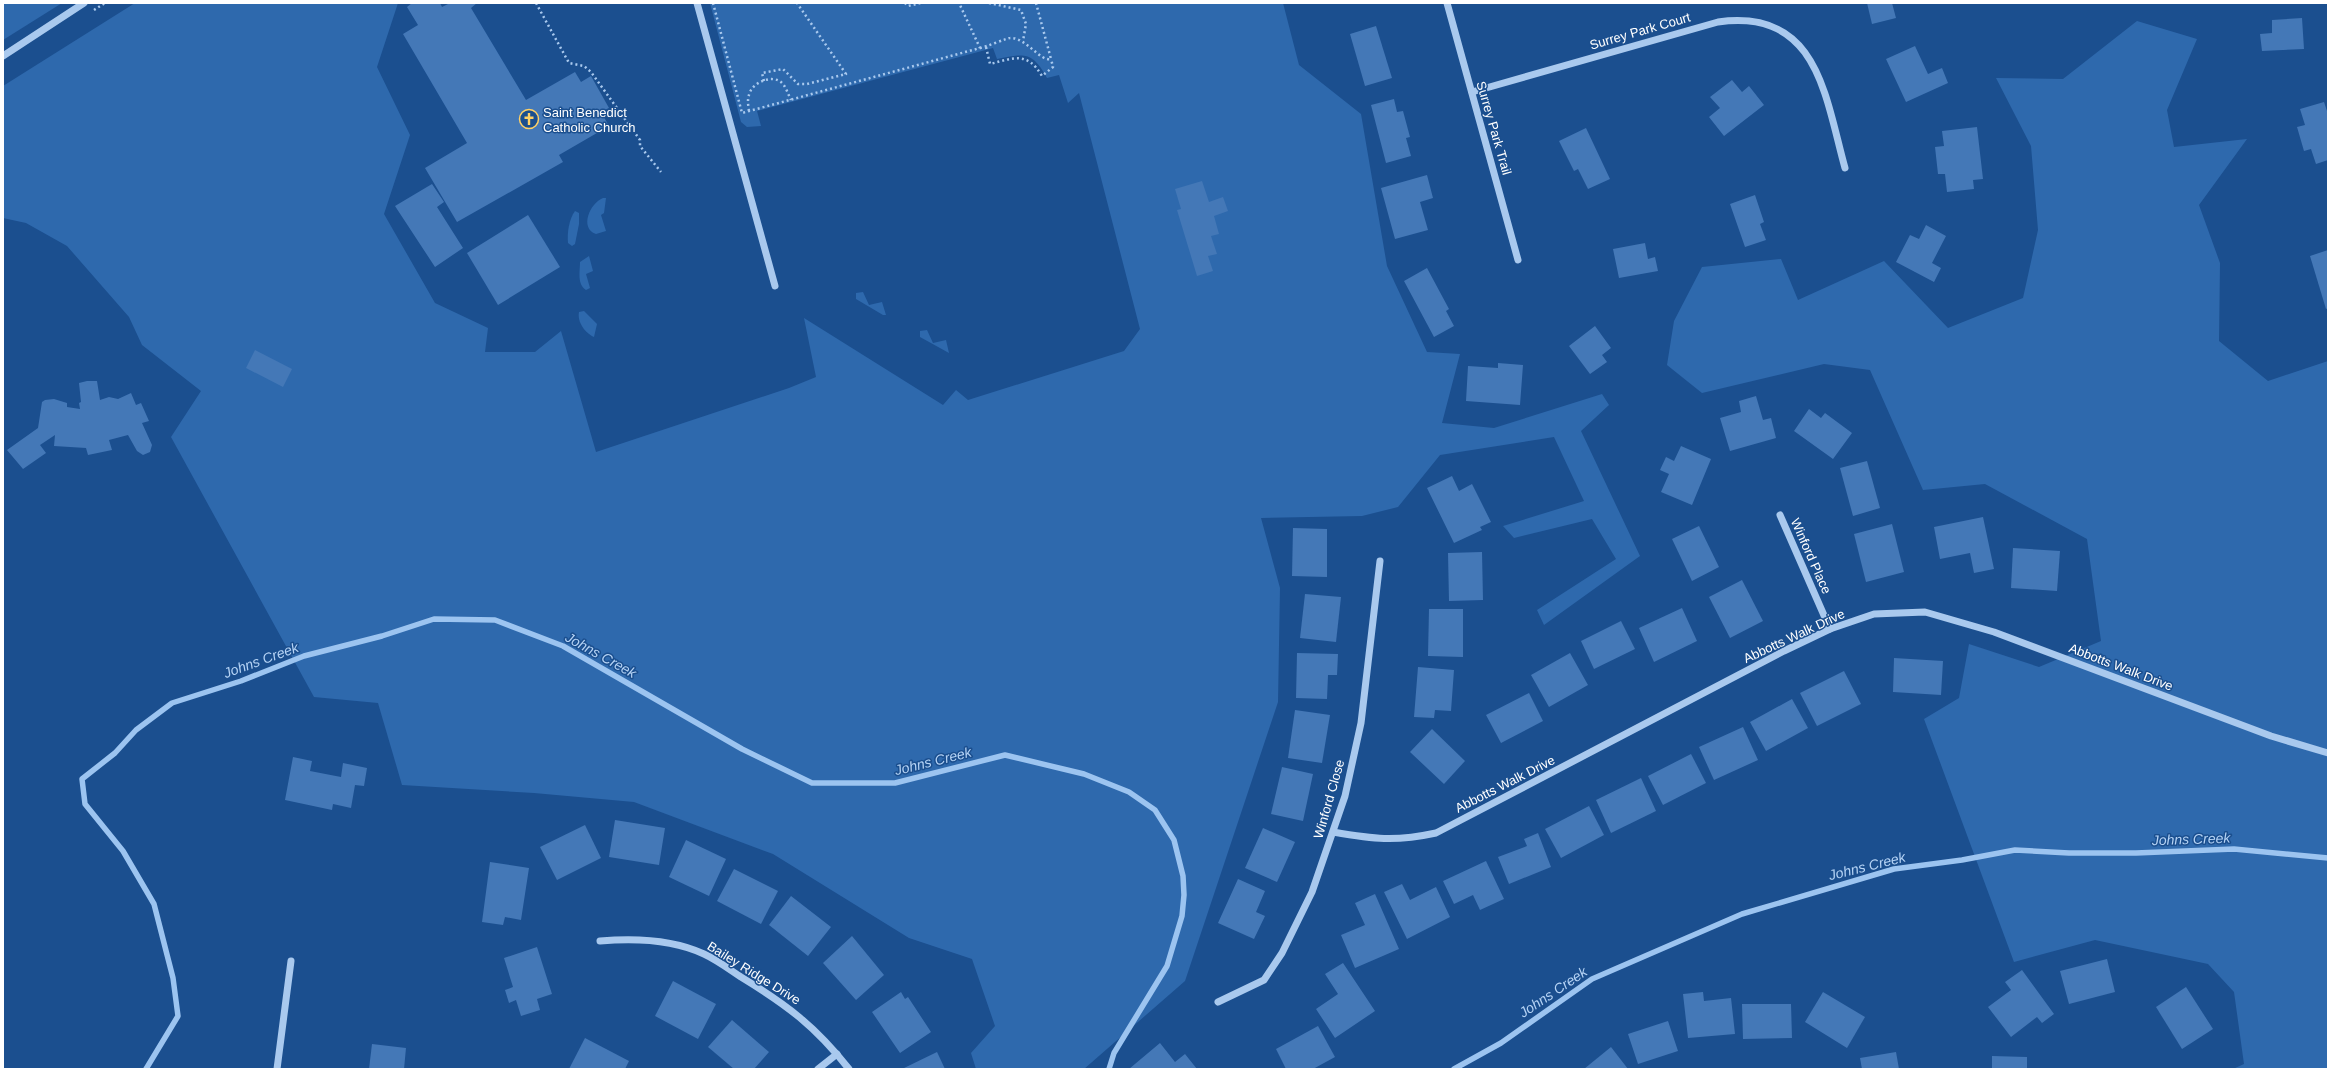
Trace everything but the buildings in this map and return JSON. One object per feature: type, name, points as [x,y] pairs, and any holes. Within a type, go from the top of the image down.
[{"type":"street","points":[[3,56],[84,3]]},
{"type":"street","points":[[697,3],[774,286]]},
{"type":"street","name":"Surrey Park Trail","points":[[1447,3],[1518,260]]},
{"type":"street","name":"Surrey Park Court","points":[[1472,92],[1718,22],[1736,19],[1756,21],[1773,26],[1788,35],[1802,47],[1812,61],[1820,80],[1845,168]]},
{"type":"street","name":"Winford Place","points":[[1780,515],[1830,629]]},
{"type":"street","name":"Winford Close","points":[[1218,1002],[1264,980],[1282,953],[1312,892],[1345,796],[1361,724],[1380,561]]},
{"type":"street","name":"Abbotts Walk Drive","points":[[1332,832],[1380,840],[1408,839],[1436,833],[1784,651],[1830,629],[1874,614],[1925,612],[1994,632],[2271,736],[2328,753]]},
{"type":"street","name":"Bailey Ridge Drive","points":[[600,941],[632,938],[671,944],[704,954],[782,1002],[812,1026],[849,1069]]},
{"type":"street","points":[[277,1069],[291,961]]},
{"type":"street","points":[[818,1069],[837,1054]]},
{"type":"path","points":[[536,3],[569,63],[584,66],[591,72],[640,140],[640,146],[661,172]]},
{"type":"path","points":[[713,3],[742,113],[986,47],[1009,38],[1023,41],[1044,58],[1051,59]]},
{"type":"path","points":[[764,81],[762,73],[783,69],[798,84],[807,84],[846,74],[797,3]]},
{"type":"path","points":[[905,3],[908,6],[921,3]]},
{"type":"path","points":[[959,3],[980,48]]},
{"type":"path","points":[[988,3],[1021,10],[1026,24],[1023,41]]},
{"type":"path","points":[[986,47],[990,64],[1019,57],[1031,61],[1042,76],[1053,67],[1036,3]]},
{"type":"path","points":[[749,111],[747,101],[750,91],[764,81],[774,78],[781,82],[790,100]]},
{"type":"shaded area","points":[[3,3],[62,3],[3,40]]},
{"type":"shaded area","points":[[135,3],[398,3],[377,67],[410,135],[384,214],[435,303],[488,328],[485,352],[535,352],[561,331],[596,452],[789,388],[816,377],[804,318],[943,405],[956,390],[968,400],[1124,351],[1140,329],[1079,93],[1068,103],[1059,75],[1047,78],[1037,63],[1027,56],[997,59],[993,48],[757,111],[761,126],[747,127],[741,122],[710,3],[1283,3],[1299,65],[1361,114],[1387,266],[1427,352],[1460,354],[1442,423],[1494,428],[1602,394],[1609,405],[1581,431],[1640,556],[1544,625],[1537,610],[1616,559],[1592,519],[1514,538],[1503,526],[1584,501],[1554,437],[1440,455],[1398,507],[1362,516],[1261,518],[1280,588],[1278,702],[1185,981],[1084,1069],[976,1069],[971,1053],[995,1026],[972,959],[909,938],[773,854],[634,802],[534,793],[402,785],[378,703],[314,697],[171,437],[201,391],[142,345],[129,317],[67,246],[26,223],[3,218],[3,86]]},
{"type":"shaded area","points":[[2137,21],[2197,39],[2167,110],[2174,147],[2247,139],[2199,205],[2220,263],[2219,341],[2268,381],[2328,361],[2328,1069],[2233,1069],[2244,1064],[2234,992],[2208,964],[2095,940],[2014,962],[1924,719],[1959,698],[1969,644],[2039,667],[2101,641],[2087,539],[1985,484],[1923,490],[1870,370],[1824,364],[1702,393],[1667,365],[1674,321],[1702,267],[1781,259],[1798,300],[1884,261],[1948,328],[2023,298],[2038,230],[2031,146],[1996,78],[2063,79]]},
{"type":"shaded area","points":[[603,198],[606,198],[604,213],[601,215],[606,231],[596,234],[588,227],[587,221],[594,205]]},
{"type":"shaded area","points":[[575,211],[579,213],[579,224],[575,244],[572,246],[568,243],[568,231],[571,218]]},
{"type":"shaded area","points":[[589,256],[593,271],[586,274],[590,288],[586,290],[580,281],[580,262]]},
{"type":"shaded area","points":[[863,292],[869,305],[882,302],[886,315],[883,315],[856,299],[856,293]]},
{"type":"shaded area","points":[[584,311],[597,324],[594,337],[585,330],[580,323],[579,312]]},
{"type":"shaded area","points":[[927,330],[933,343],[946,340],[949,353],[920,337],[920,331]]},
{"type":"waterway","name":"Johns Creek","points":[[146,1069],[178,1016],[173,978],[154,904],[123,851],[85,804],[82,779],[115,753],[136,730],[172,703],[241,681],[304,656],[382,636],[434,619],[495,620],[563,646],[742,749],[812,783],[895,783],[1005,755],[1084,774],[1129,792],[1155,810],[1174,840],[1183,876],[1184,895],[1182,916],[1167,966],[1114,1053],[1109,1069]]},
{"type":"waterway","name":"Johns Creek","points":[[1454,1069],[1501,1043],[1592,979],[1742,914],[1894,869],[1962,860],[2015,850],[2069,853],[2136,853],[2234,849],[2328,858]]},
{"type":"place","name":"Saint Benedict Catholic Church","points":[[529,119]]}]
